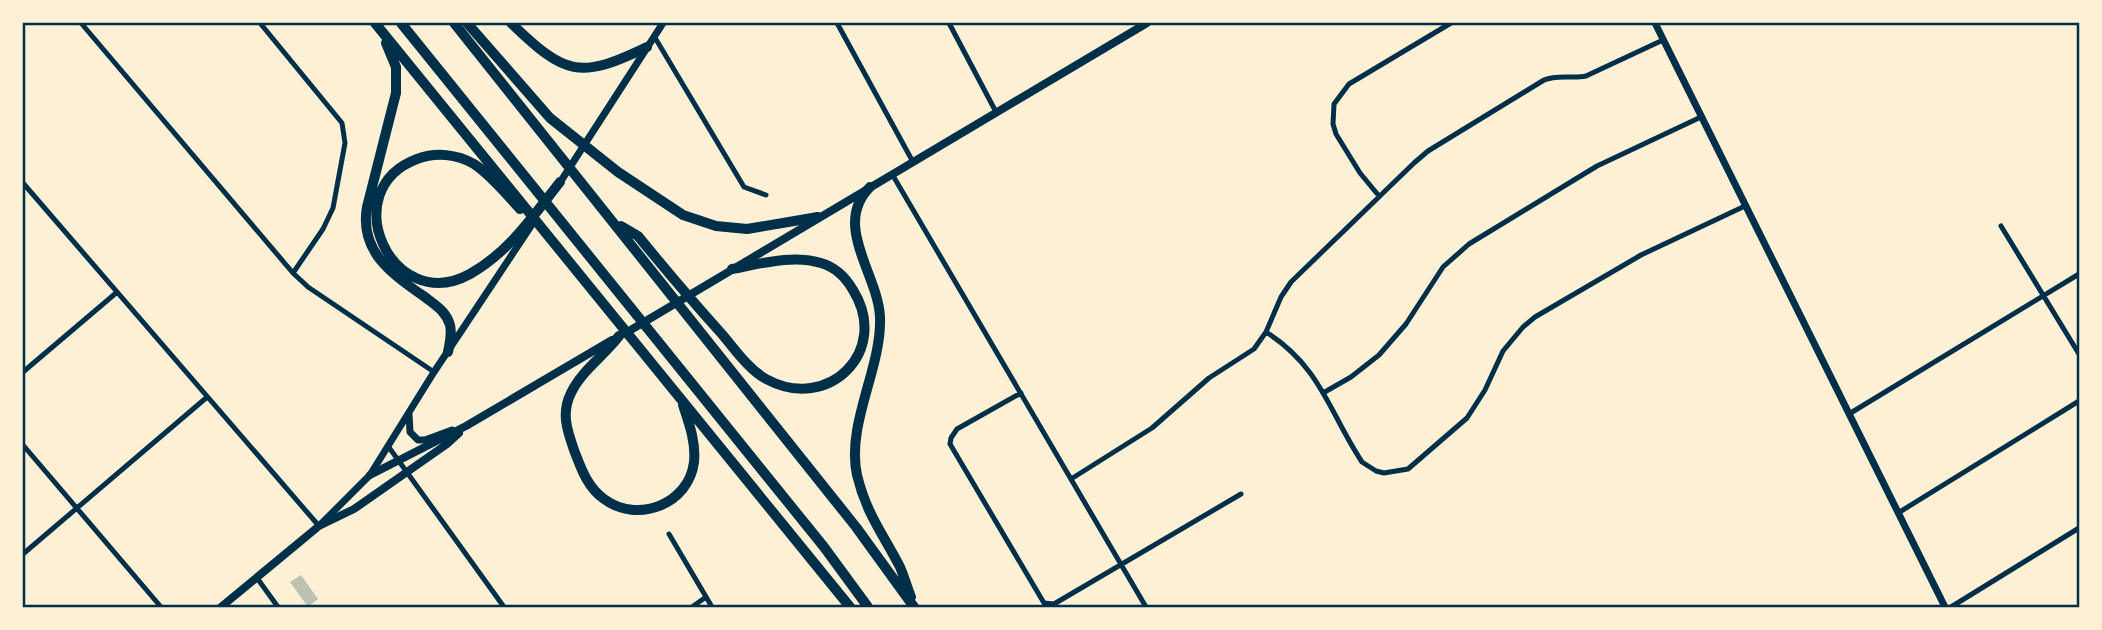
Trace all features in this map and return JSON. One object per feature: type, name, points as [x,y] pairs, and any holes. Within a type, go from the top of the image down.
[{"type":"highway","points":[[373,23],[499,181],[561,251],[850,607]]},
{"type":"highway","points":[[373,23],[391,52],[398,79],[393,110],[365,217],[370,245],[393,275],[439,307],[446,316],[451,333],[447,352]]},
{"type":"highway","points":[[401,23],[824,547],[868,607]]},
{"type":"highway","points":[[454,23],[856,527],[914,607]]},
{"type":"highway","points":[[467,23],[550,118],[618,172],[684,215],[716,226],[747,229],[818,217]]},
{"type":"highway","points":[[511,23],[541,52],[576,67],[600,67],[648,47]]},
{"type":"highway","points":[[499,181],[462,158],[435,154],[412,161],[390,178],[379,200],[376,223],[382,245],[397,265],[417,278],[440,282],[464,277],[487,263],[515,239],[559,182]]},
{"type":"highway","points":[[870,187],[859,200],[855,229],[878,303],[879,329],[857,440],[857,473],[869,512],[900,568],[914,607]]},
{"type":"highway","points":[[614,221],[638,236],[742,358],[766,379],[808,389],[839,378],[851,367],[862,350],[865,323],[862,307],[847,281],[833,268],[820,262],[790,260],[732,269]]},
{"type":"highway","points":[[620,336],[577,383],[567,402],[565,414],[566,426],[582,470],[604,500],[626,509],[649,509],[668,503],[684,489],[690,478],[694,450],[690,424],[681,397]]},
{"type":"main road","points":[[222,607],[319,526],[370,475],[434,372],[663,23]]},
{"type":"main road","points":[[370,475],[466,426],[1147,23]]},
{"type":"main road","points":[[1655,23],[1945,607]]},
{"type":"main road","points":[[409,412],[410,432],[418,440],[466,426]]},
{"type":"main road","points":[[319,526],[354,509],[447,444],[466,426]]},
{"type":"street","points":[[81,23],[293,273],[308,287],[434,372]]},
{"type":"street","points":[[260,23],[342,123],[345,137],[329,218],[293,273]]},
{"type":"street","points":[[837,23],[913,162]]},
{"type":"street","points":[[949,23],[996,112]]},
{"type":"street","points":[[1379,196],[1360,173],[1336,134],[1333,124],[1334,104],[1349,84],[1451,23]]},
{"type":"street","points":[[654,36],[744,187],[766,195]]},
{"type":"street","points":[[1071,479],[1152,428],[1209,379],[1254,349],[1266,332],[1281,297],[1291,282],[1428,151],[1544,80],[1560,76],[1586,76],[1663,40]]},
{"type":"street","points":[[1323,393],[1351,377],[1379,355],[1406,324],[1443,267],[1469,244],[1597,166],[1701,117]]},
{"type":"street","points":[[892,174],[1146,607]]},
{"type":"street","points":[[24,188],[319,526]]},
{"type":"street","points":[[1266,332],[1300,359],[1323,393],[1360,460],[1368,467],[1384,473],[1408,469],[1467,418],[1485,390],[1503,351],[1535,317],[1648,251],[1745,205]]},
{"type":"street","points":[[2001,226],[2079,354]]},
{"type":"street","points":[[1849,414],[2079,274]]},
{"type":"street","points":[[23,372],[116,293]]},
{"type":"street","points":[[1021,393],[957,429],[950,444],[1044,603],[1054,604],[1241,494]]},
{"type":"street","points":[[23,554],[206,398]]},
{"type":"street","points":[[1898,513],[2079,401]]},
{"type":"street","points":[[23,445],[161,607]]},
{"type":"street","points":[[388,446],[504,607]]},
{"type":"street","points":[[1951,607],[2079,528]]},
{"type":"street","points":[[669,534],[712,607]]},
{"type":"street","points":[[257,578],[278,607]]},
{"type":"street","points":[[692,607],[706,597]]},
{"type":"building","points":[[301,575],[318,599],[308,607],[290,582]]}]
